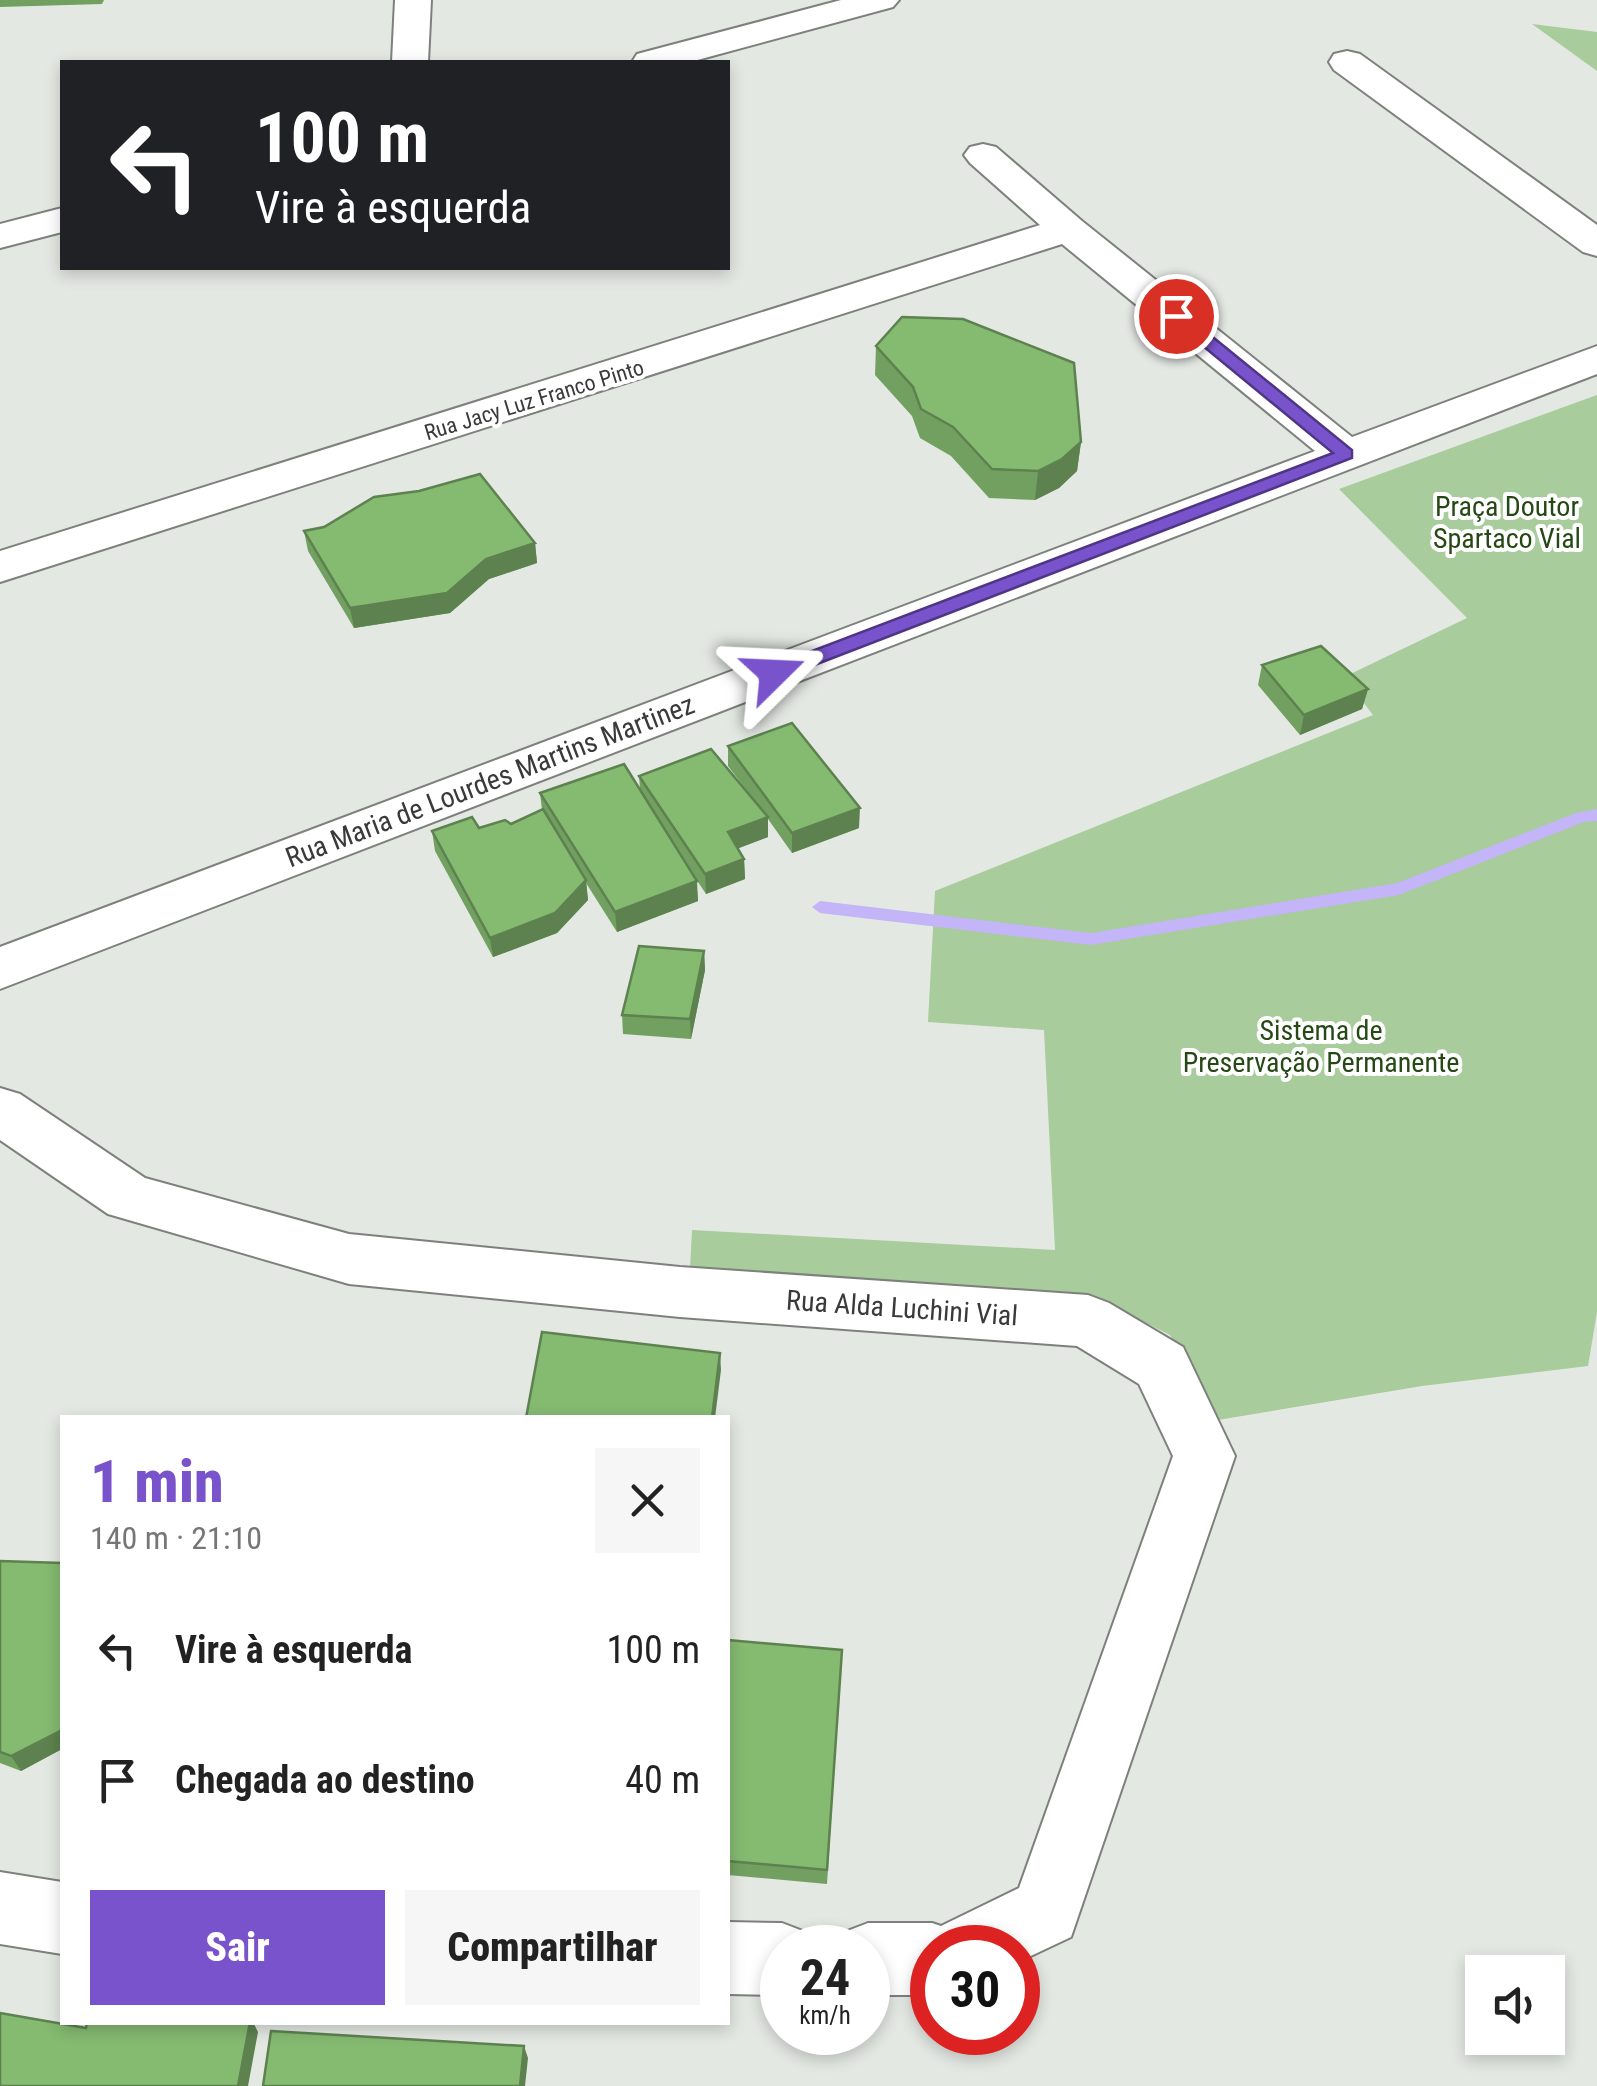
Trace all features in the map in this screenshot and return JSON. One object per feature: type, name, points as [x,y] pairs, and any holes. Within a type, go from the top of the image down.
[{"type":"street","points":[[410,60],[413,0]]},
{"type":"street","points":[[657,60],[881,0]]},
{"type":"street","points":[[1348,62],[1597,244]]},
{"type":"street","points":[[983,154],[1068,230],[1346,454]]},
{"type":"street","points":[[0,236],[60,221]]},
{"type":"street","name":"Rua Jacy Luz Franco Pinto","points":[[0,567],[1068,230]]},
{"type":"street","name":"Rua Maria de Lourdes Martins Martinez","points":[[0,968],[1597,359]]},
{"type":"street","name":"Rua Alda Luchini Vial","points":[[0,1110],[128,1197],[348,1259],[680,1292],[1088,1321],[1161,1366],[1204,1456],[1046,1912],[1018,1925]]},
{"type":"street","points":[[0,1908],[60,1918]]},
{"type":"street","points":[[730,1958],[760,1958]]},
{"type":"green space","points":[[1532,24],[1597,32],[1597,71]]},
{"type":"green space","name":"Sistema de Preservação Permanente","points":[[1597,395],[1597,1312],[1588,1366],[1422,1386],[1218,1420],[1170,1335],[1091,1295],[690,1269],[692,1230],[1055,1250],[1044,1030],[928,1022],[935,891],[1373,715],[1344,677],[1467,618],[1339,489]]},
{"type":"building","points":[[902,317],[963,319],[1074,363],[1081,442],[1062,459],[1038,471],[992,469],[953,427],[921,409],[913,387],[876,346]]},
{"type":"building","points":[[480,474],[535,543],[486,559],[447,593],[350,608],[304,531],[324,527],[374,497],[419,491]]},
{"type":"building","points":[[1321,646],[1368,689],[1304,715],[1262,665]]},
{"type":"building","points":[[792,723],[860,808],[792,833],[728,746]]},
{"type":"building","points":[[711,749],[768,817],[728,832],[744,859],[705,874],[639,776]]},
{"type":"building","points":[[624,764],[697,881],[615,912],[540,793]]},
{"type":"building","points":[[543,809],[586,880],[555,913],[490,938],[432,831],[472,817],[479,828],[505,820],[511,824]]},
{"type":"building","points":[[639,946],[704,951],[690,1019],[622,1015]]},
{"type":"building","points":[[542,1332],[720,1353],[712,1415],[527,1415]]},
{"type":"building","points":[[0,1561],[60,1563],[60,1731],[11,1756],[0,1752]]},
{"type":"building","points":[[730,1640],[842,1650],[827,1870],[730,1861]]},
{"type":"building","points":[[0,2013],[86,2028],[249,2025],[238,2086],[0,2086]]},
{"type":"building","points":[[271,2031],[524,2046],[520,2086],[263,2086]]},
{"type":"waterway","points":[[820,907],[1091,939],[1399,889],[1582,817],[1597,815]]},
{"type":"route","points":[[774,673],[1346,454],[1176,316]]},
{"type":"park label","name":"Praça Doutor Spartaco Vial","points":[[1507,522]]}]
